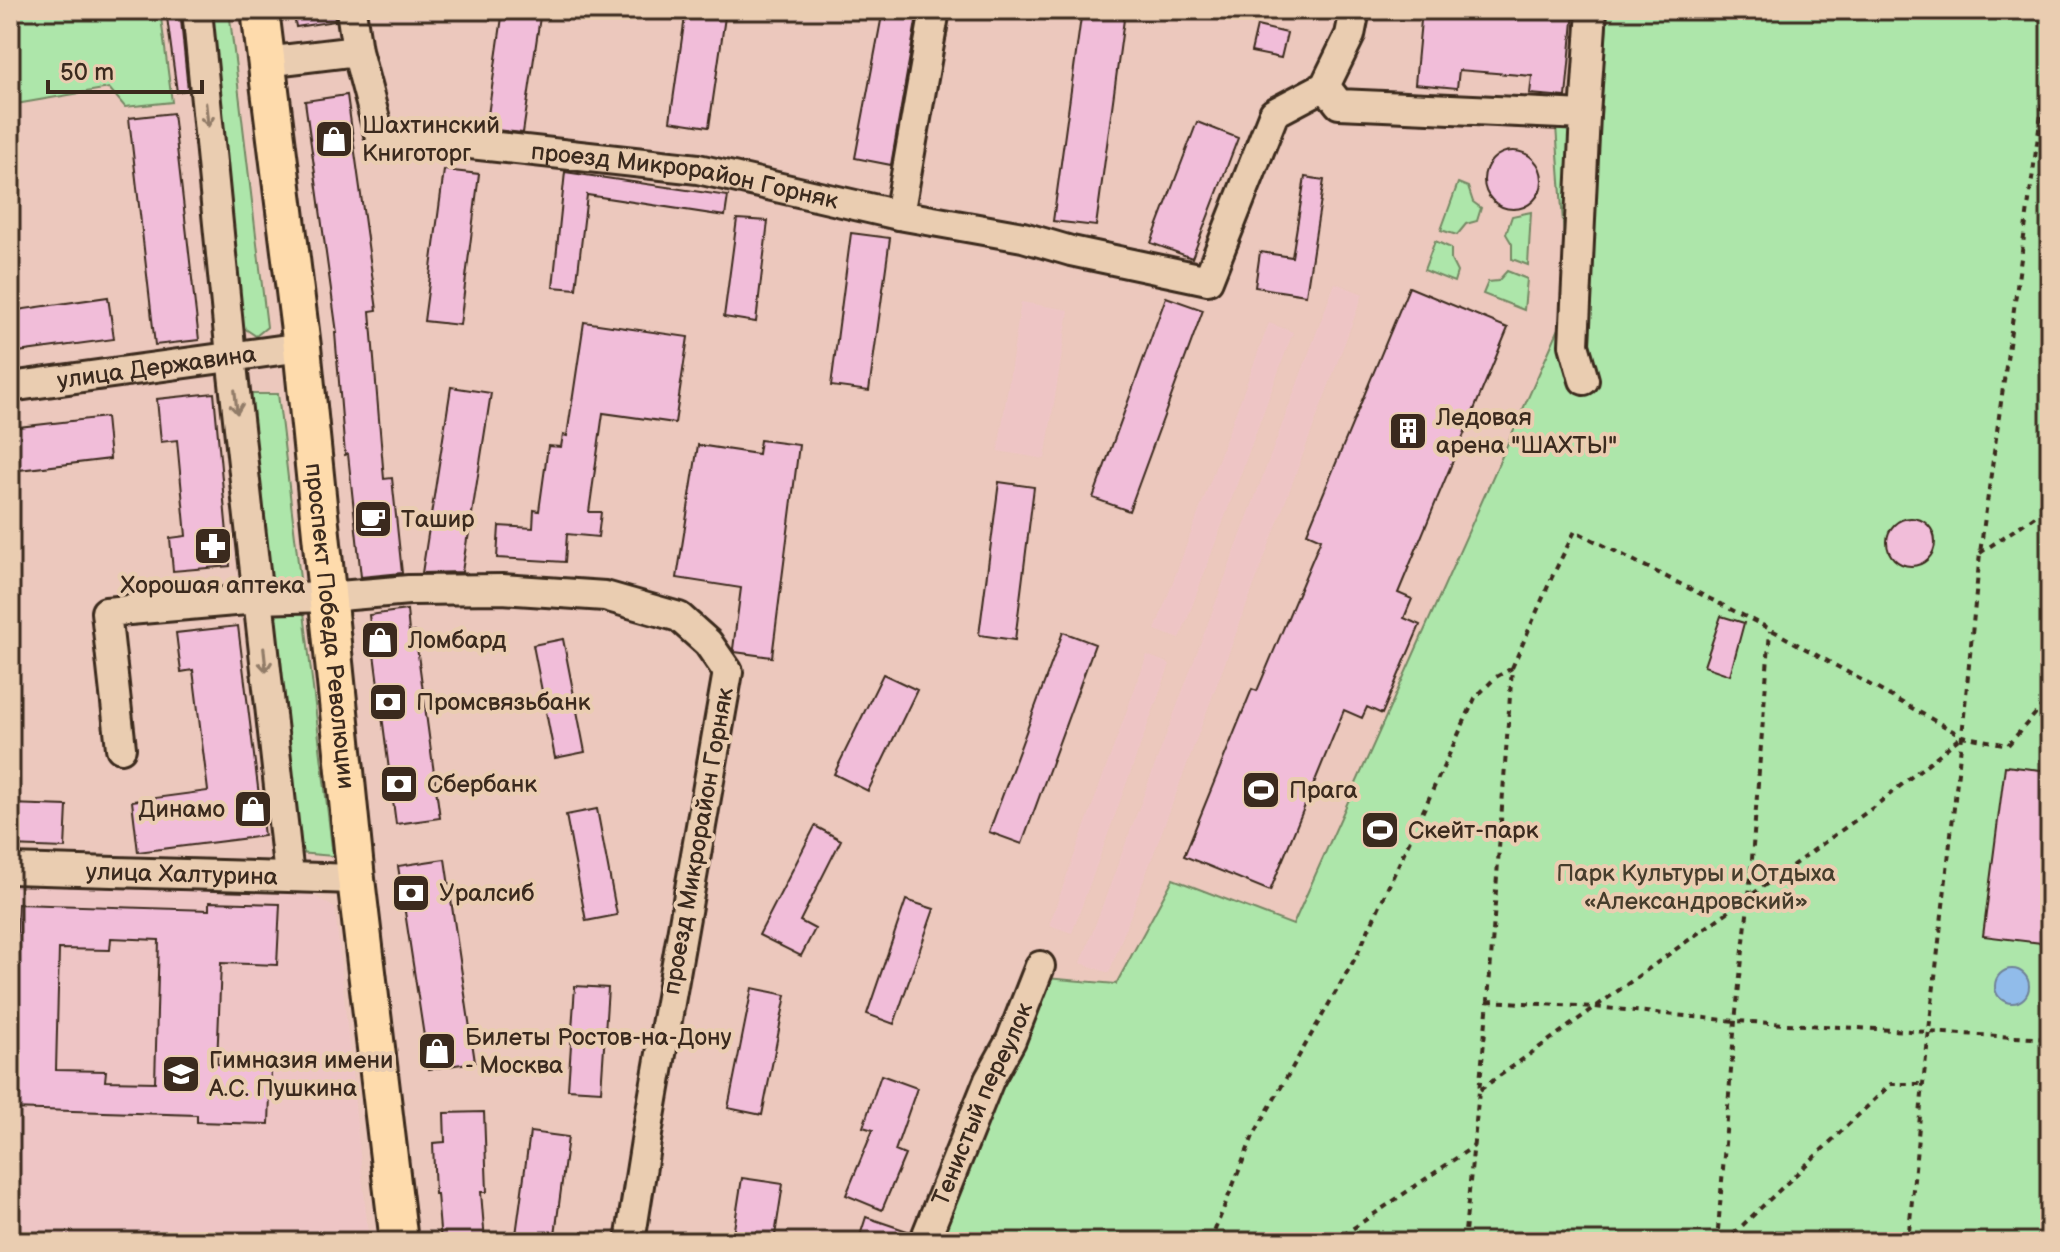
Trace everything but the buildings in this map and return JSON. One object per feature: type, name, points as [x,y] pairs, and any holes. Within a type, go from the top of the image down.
[{"type":"main road","name":"проспект Победа Революции","points":[[260,10],[302,347],[356,879],[399,1242]]},
{"type":"street","points":[[197,10],[231,356],[289,876]]},
{"type":"street","name":"проезд Микрорайон Горняк","points":[[351,10],[357,51],[379,134],[698,169],[899,215],[1023,237],[1071,251],[1208,280],[1274,113],[1325,86]]},
{"type":"street","points":[[899,215],[935,10]]},
{"type":"street","points":[[1355,10],[1350,35],[1325,86],[1339,104],[1585,115]]},
{"type":"street","points":[[1584,380],[1574,345],[1592,10]]},
{"type":"street","points":[[266,62],[357,51]]},
{"type":"street","name":"улица Державина","points":[[10,387],[302,347]]},
{"type":"street","name":"проезд Микрорайон Горняк","points":[[328,597],[409,590],[502,589],[605,596],[679,617],[708,643],[728,672],[630,1242]]},
{"type":"street","points":[[121,748],[106,612],[258,599],[328,597]]},
{"type":"street","name":"улица Халтурина","points":[[10,869],[356,879]]},
{"type":"street","name":"Тенистый переулок","points":[[924,1242],[989,1080],[1011,1040],[1040,966]]},
{"type":"path","points":[[1908,1242],[1980,553],[2049,76],[2050,50]]},
{"type":"path","points":[[1980,553],[2050,506]]},
{"type":"path","points":[[1464,1242],[1488,1001],[1512,668],[1575,531],[1770,629],[1962,736],[2008,745],[2050,697]]},
{"type":"path","points":[[1717,1242],[1770,629]]},
{"type":"path","points":[[1210,1242],[1253,1136],[1357,955],[1475,698],[1496,677],[1512,668]]},
{"type":"path","points":[[1479,1091],[1874,807],[1962,736]]},
{"type":"path","points":[[1488,1001],[1595,1007],[1735,1021],[2050,1039]]},
{"type":"path","points":[[1725,1242],[1891,1084],[1923,1084]]},
{"type":"path","points":[[1333,1242],[1474,1146]]},
{"type":"shaded area","points":[[1335,283],[1363,294],[1109,973],[1081,963]]},
{"type":"shaded area","points":[[1021,302],[1069,310],[1045,459],[998,451]]},
{"type":"shaded area","points":[[1269,323],[1293,332],[1180,639],[1155,630]]},
{"type":"shaded area","points":[[1147,655],[1170,664],[1072,933],[1049,925]]},
{"type":"shaded area","name":"Гимназия имени А.С. Пушкина","points":[[10,884],[299,887],[335,908],[369,1242],[69,1242],[10,1239]]},
{"type":"green space","points":[[10,10],[160,10],[172,102],[125,107],[109,88],[10,105]]},
{"type":"green space","points":[[205,10],[229,10],[267,327],[256,336],[238,324]]},
{"type":"green space","name":"Парк Культуры и Отдыха «Александровский»","points":[[1608,10],[2050,10],[2050,1242],[938,1242],[1046,978],[1116,984],[1173,879],[1293,925],[1569,306],[1556,126],[1599,130]]},
{"type":"green space","points":[[1458,183],[1468,187],[1473,202],[1481,208],[1477,221],[1466,224],[1457,235],[1441,230]]},
{"type":"green space","points":[[1531,212],[1528,265],[1512,259],[1512,244],[1506,234],[1512,216]]},
{"type":"green space","points":[[1435,241],[1451,248],[1451,260],[1457,272],[1454,282],[1424,270]]},
{"type":"green space","points":[[1507,271],[1527,279],[1524,310],[1483,294],[1488,282],[1498,281]]},
{"type":"green space","points":[[241,394],[278,394],[333,856],[298,853]]},
{"type":"water","points":[[2012,969],[2024,974],[2029,986],[2024,998],[2012,1003],[2000,998],[1995,986],[2000,974]]},
{"type":"place","name":"Шахтинский Книготорг","points":[[334,139]]},
{"type":"place","name":"Ледовая арена \"ШАХТЫ\"","points":[[1408,431]]},
{"type":"place","name":"Ташир","points":[[373,519]]},
{"type":"place","name":"Хорошая аптека","points":[[213,546]]},
{"type":"place","name":"Ломбард","points":[[380,640]]},
{"type":"place","name":"Промсвязьбанк","points":[[388,702]]},
{"type":"place","name":"Сбербанк","points":[[399,784]]},
{"type":"place","name":"Прага","points":[[1261,790]]},
{"type":"place","name":"Динамо","points":[[253,809]]},
{"type":"place","name":"Скейт-парк","points":[[1380,830]]},
{"type":"place","name":"Уралсиб","points":[[411,893]]},
{"type":"place","name":"Билеты Ростов-на-Дону - Москва","points":[[437,1051]]},
{"type":"place","name":"Гимназия имени А.С. Пушкина","points":[[181,1074]]}]
